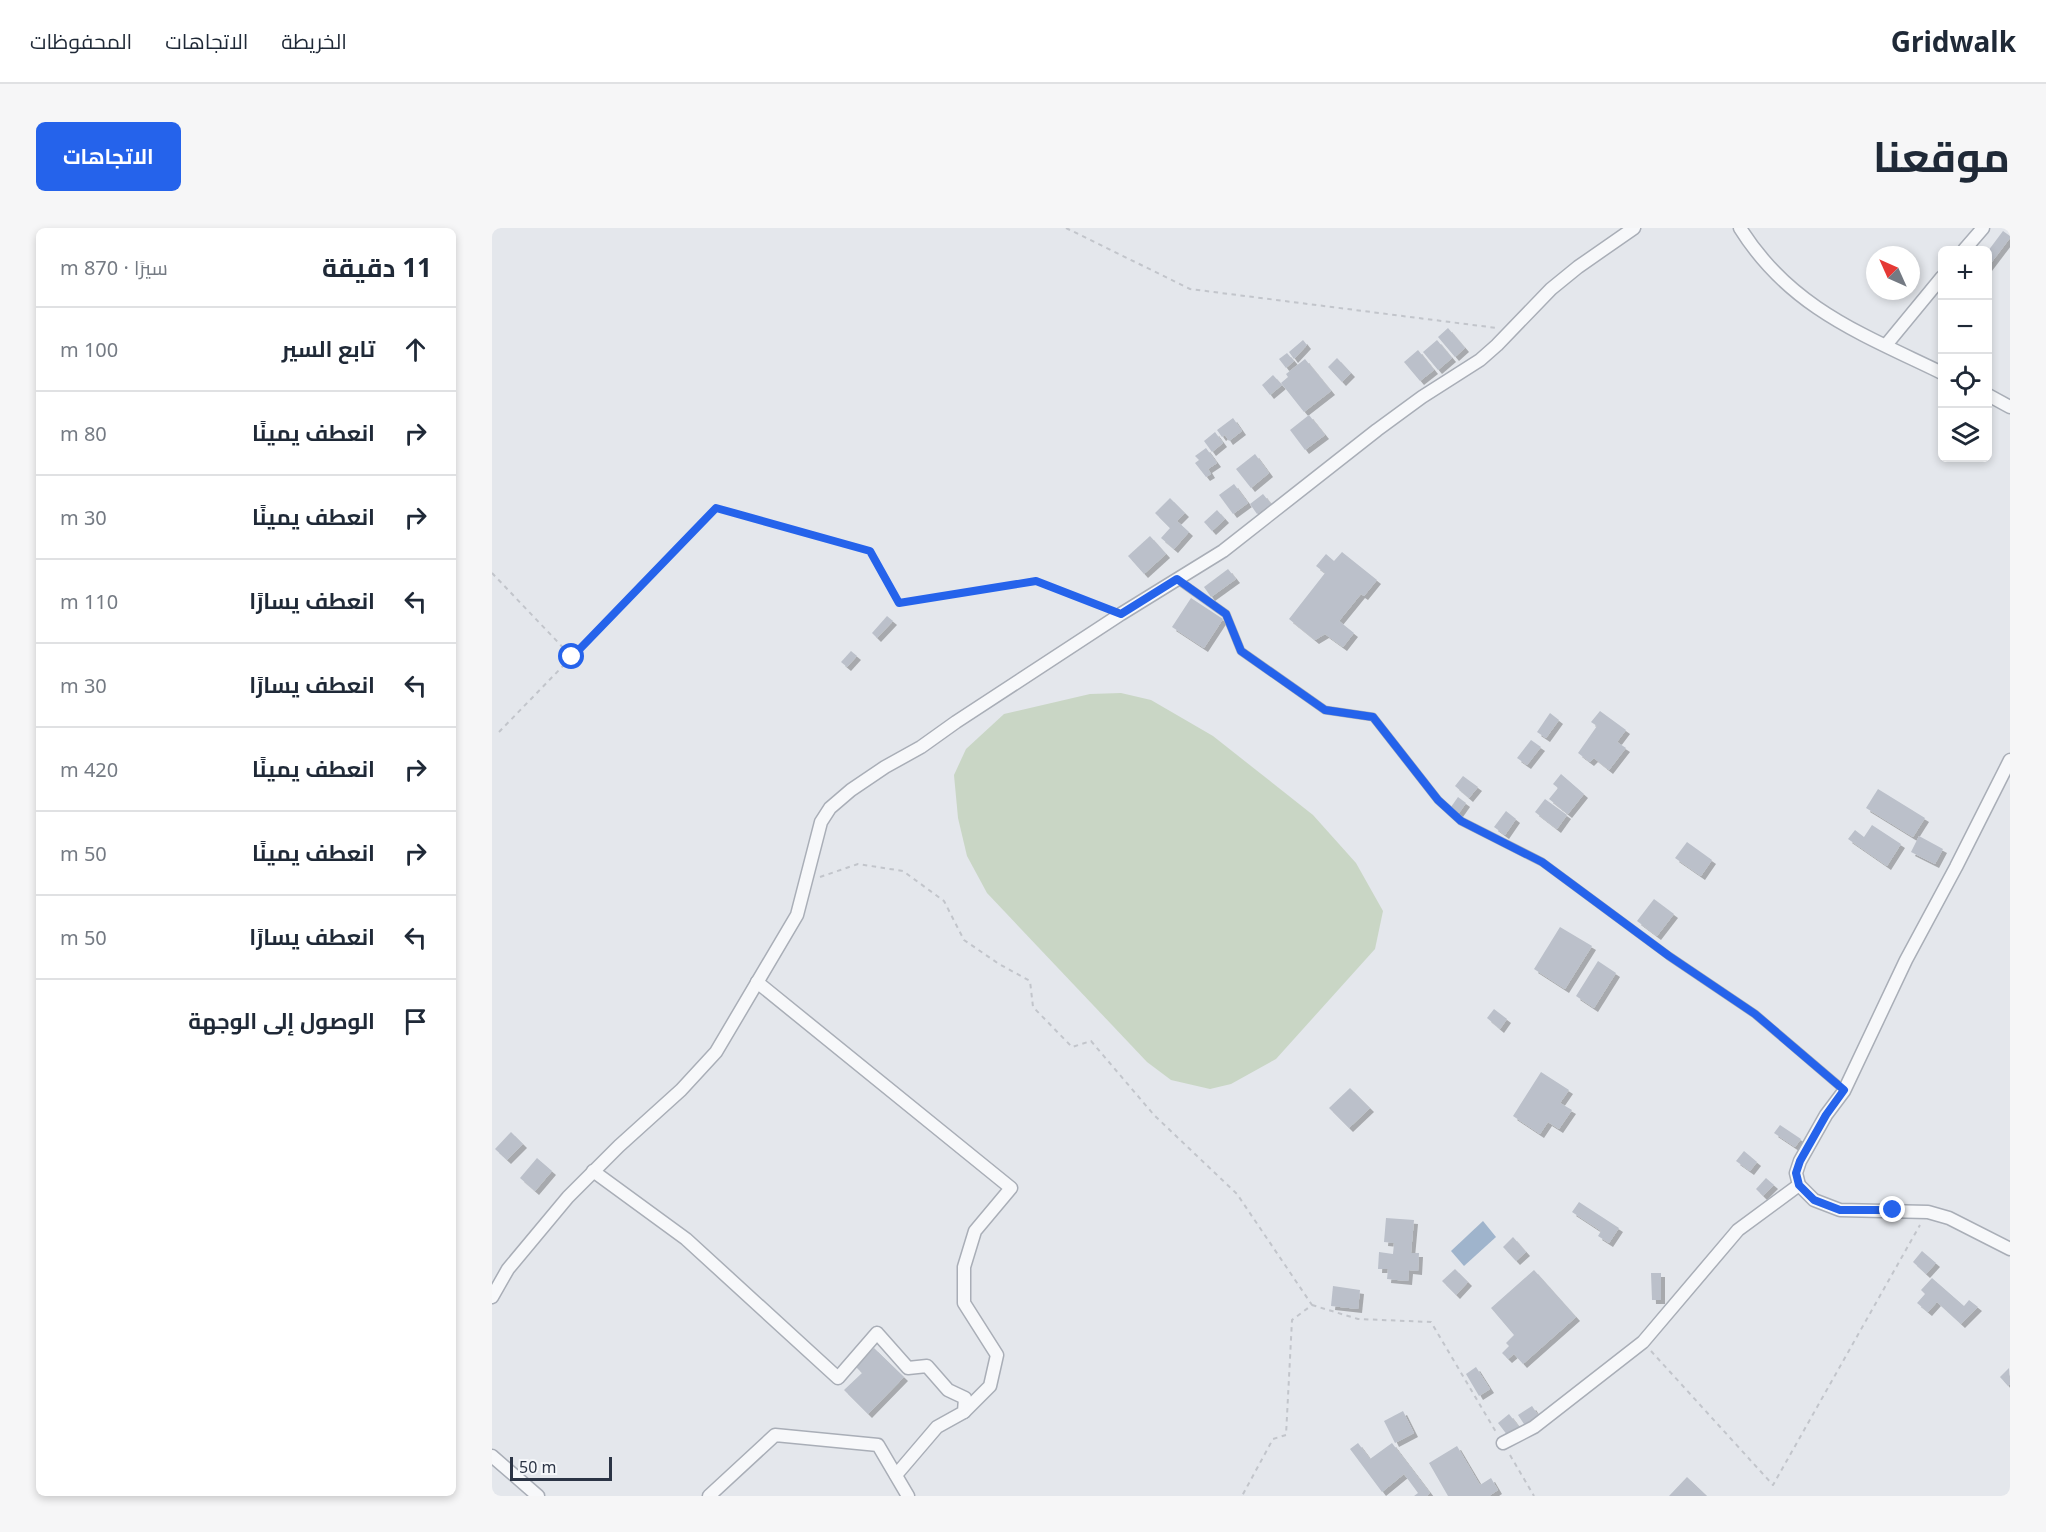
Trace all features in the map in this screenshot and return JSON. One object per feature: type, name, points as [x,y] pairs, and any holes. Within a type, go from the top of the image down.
[{"type":"street","points":[[492,1297],[508,1269],[536,1234],[593,1171],[698,1073],[716,1052],[797,915],[821,822],[830,808],[851,790],[885,767],[921,747],[1121,614],[1223,550],[1422,397],[1480,360],[1513,330],[1551,289],[1634,228]]},
{"type":"street","points":[[1740,228],[1752,247],[1778,276],[1807,301],[1837,322],[1938,371]]},
{"type":"street","points":[[1967,246],[1983,228]]},
{"type":"street","points":[[1886,345],[1938,282]]},
{"type":"street","points":[[1992,397],[2010,407]]},
{"type":"street","points":[[2010,760],[1906,960],[1844,1090],[1826,1115],[1800,1161],[1796,1173],[1799,1185],[1814,1200],[1840,1210],[1928,1212],[1949,1218],[2010,1249]]},
{"type":"street","points":[[757,982],[1011,1188],[975,1231],[964,1267],[964,1303],[997,1355],[990,1386],[964,1412],[937,1427],[896,1475]]},
{"type":"street","points":[[593,1171],[686,1239],[838,1378],[877,1334],[908,1368],[927,1366],[948,1390],[965,1398],[964,1412]]},
{"type":"street","points":[[1503,1443],[1534,1427],[1643,1342],[1738,1230],[1799,1185]]},
{"type":"street","points":[[709,1496],[775,1435],[878,1445],[908,1496]]},
{"type":"street","points":[[492,1456],[538,1496]]},
{"type":"lane","points":[[1177,579],[1226,614],[1241,651],[1250,658],[1325,710],[1373,717],[1438,800],[1461,821],[1542,862],[1669,956],[1755,1014],[1844,1090]]},
{"type":"path","points":[[1066,228],[1190,289],[1513,330]]},
{"type":"path","points":[[500,732],[716,508],[870,551],[899,603],[1036,581],[1121,614]]},
{"type":"path","points":[[492,573],[572,657]]},
{"type":"path","points":[[805,882],[858,864],[903,871],[944,901],[964,940],[999,964],[1030,981],[1033,1007],[1072,1047],[1090,1041],[1154,1115],[1237,1194],[1312,1305],[1358,1319],[1431,1322],[1534,1496]]},
{"type":"path","points":[[1643,1342],[1773,1485],[1928,1212]]},
{"type":"path","points":[[1242,1496],[1273,1438],[1286,1435],[1292,1320],[1312,1305]]},
{"type":"green space","points":[[1121,693],[1151,700],[1213,736],[1313,815],[1356,863],[1383,911],[1375,949],[1276,1059],[1231,1084],[1210,1089],[1171,1080],[1147,1062],[987,893],[967,856],[958,818],[954,775],[966,749],[1004,714],[1090,694]]},
{"type":"water","points":[[1483,1221],[1496,1237],[1464,1266],[1451,1251]]},
{"type":"building","points":[[2003,231],[2010,236],[1992,262],[1992,246]]},
{"type":"building","points":[[1448,328],[1465,348],[1455,357],[1438,337]]},
{"type":"building","points":[[1303,340],[1307,345],[1294,359],[1289,352]]},
{"type":"building","points":[[1437,340],[1452,358],[1438,370],[1423,352]]},
{"type":"building","points":[[1418,350],[1434,370],[1420,381],[1404,362]]},
{"type":"building","points":[[1287,353],[1294,361],[1286,368],[1279,359]]},
{"type":"building","points":[[1337,358],[1351,373],[1342,382],[1328,367]]},
{"type":"building","points":[[1305,359],[1331,391],[1304,412],[1281,383],[1288,377],[1286,374]]},
{"type":"building","points":[[1273,375],[1282,385],[1270,395],[1262,385]]},
{"type":"building","points":[[1309,415],[1325,435],[1305,450],[1290,430]]},
{"type":"building","points":[[1233,418],[1242,431],[1229,441],[1217,430]]},
{"type":"building","points":[[1215,432],[1223,443],[1212,452],[1204,441]]},
{"type":"building","points":[[1206,448],[1217,463],[1208,469],[1211,474],[1206,477],[1195,463],[1199,460],[1195,456]]},
{"type":"building","points":[[1255,454],[1269,473],[1251,488],[1236,469]]},
{"type":"building","points":[[1234,484],[1248,503],[1233,514],[1219,495]]},
{"type":"building","points":[[1263,494],[1271,504],[1257,514],[1250,504]]},
{"type":"building","points":[[1170,498],[1185,513],[1177,521],[1189,532],[1174,549],[1161,538],[1170,528],[1155,513]]},
{"type":"building","points":[[1217,510],[1225,519],[1212,531],[1204,522]]},
{"type":"building","points":[[1150,536],[1166,554],[1144,574],[1128,556]]},
{"type":"building","points":[[1342,552],[1377,580],[1364,596],[1361,594],[1339,621],[1354,633],[1343,647],[1325,634],[1315,640],[1289,619],[1325,573],[1316,566],[1326,554],[1334,561]]},
{"type":"building","points":[[1228,569],[1236,579],[1211,597],[1204,587]]},
{"type":"building","points":[[1191,598],[1223,619],[1204,648],[1172,627]]},
{"type":"building","points":[[887,616],[893,621],[877,638],[872,633]]},
{"type":"building","points":[[851,651],[857,656],[847,667],[841,662]]},
{"type":"building","points":[[1600,711],[1626,730],[1617,742],[1626,748],[1609,770],[1594,758],[1590,762],[1578,753],[1597,726],[1591,722]]},
{"type":"building","points":[[1550,713],[1559,720],[1546,738],[1537,732]]},
{"type":"building","points":[[1531,740],[1541,747],[1527,765],[1517,758]]},
{"type":"building","points":[[1561,774],[1584,794],[1568,814],[1549,799],[1558,788],[1553,784]]},
{"type":"building","points":[[1463,776],[1478,787],[1469,798],[1455,786]]},
{"type":"building","points":[[1878,789],[1925,818],[1913,837],[1866,808]]},
{"type":"building","points":[[1458,797],[1466,803],[1459,813],[1451,807]]},
{"type":"building","points":[[1545,799],[1567,815],[1557,829],[1535,812]]},
{"type":"building","points":[[1506,811],[1516,819],[1505,835],[1494,827]]},
{"type":"building","points":[[1872,825],[1901,844],[1887,866],[1848,839],[1855,830],[1864,837]]},
{"type":"building","points":[[1919,836],[1943,849],[1935,864],[1911,852]]},
{"type":"building","points":[[1687,842],[1712,860],[1701,876],[1675,858]]},
{"type":"building","points":[[1654,899],[1674,914],[1657,936],[1637,921]]},
{"type":"building","points":[[1560,927],[1592,946],[1565,989],[1534,969]]},
{"type":"building","points":[[1598,961],[1616,973],[1594,1008],[1576,996]]},
{"type":"building","points":[[1494,1009],[1507,1019],[1500,1029],[1487,1018]]},
{"type":"building","points":[[1541,1072],[1569,1090],[1560,1103],[1572,1110],[1559,1129],[1548,1122],[1540,1134],[1513,1116]]},
{"type":"building","points":[[1350,1088],[1370,1108],[1349,1128],[1329,1108]]},
{"type":"building","points":[[1780,1125],[1801,1139],[1795,1147],[1774,1133]]},
{"type":"building","points":[[511,1132],[523,1144],[507,1160],[495,1149]]},
{"type":"building","points":[[1744,1151],[1757,1162],[1750,1171],[1736,1161]]},
{"type":"building","points":[[537,1158],[552,1171],[535,1191],[520,1178]]},
{"type":"building","points":[[1766,1178],[1774,1185],[1763,1196],[1756,1189]]},
{"type":"building","points":[[1579,1202],[1619,1228],[1609,1243],[1598,1236],[1601,1231],[1572,1212]]},
{"type":"building","points":[[1386,1218],[1414,1220],[1411,1253],[1419,1253],[1418,1271],[1409,1270],[1408,1281],[1387,1279],[1388,1269],[1378,1269],[1379,1252],[1393,1254],[1394,1243],[1384,1242]]},
{"type":"building","points":[[1513,1237],[1526,1252],[1516,1261],[1503,1247]]},
{"type":"building","points":[[1922,1251],[1936,1263],[1926,1274],[1913,1262]]},
{"type":"building","points":[[1455,1269],[1468,1282],[1456,1295],[1442,1281]]},
{"type":"building","points":[[1534,1270],[1576,1317],[1523,1364],[1514,1354],[1508,1359],[1502,1353],[1509,1346],[1506,1343],[1514,1335],[1491,1308]]},
{"type":"building","points":[[1651,1273],[1661,1273],[1661,1300],[1652,1300]]},
{"type":"building","points":[[1932,1278],[1964,1306],[1969,1300],[1978,1307],[1961,1324],[1937,1302],[1928,1312],[1917,1303],[1925,1294],[1921,1290]]},
{"type":"building","points":[[1333,1286],[1360,1290],[1358,1309],[1331,1306]]},
{"type":"building","points":[[874,1348],[904,1377],[868,1414],[844,1390],[862,1373],[856,1367]]},
{"type":"building","points":[[1476,1367],[1490,1389],[1479,1396],[1466,1374]]},
{"type":"building","points":[[2009,1368],[2010,1384],[2008,1386],[2000,1377]]},
{"type":"building","points":[[1532,1406],[1540,1418],[1526,1427],[1518,1415]]},
{"type":"building","points":[[1403,1411],[1414,1433],[1395,1443],[1384,1421]]},
{"type":"building","points":[[1509,1414],[1519,1427],[1508,1436],[1498,1423]]},
{"type":"building","points":[[1358,1443],[1370,1459],[1392,1443],[1430,1493],[1427,1496],[1414,1496],[1418,1493],[1404,1474],[1382,1492],[1350,1449]]},
{"type":"building","points":[[1457,1446],[1480,1485],[1491,1478],[1498,1490],[1489,1496],[1448,1496],[1429,1463]]},
{"type":"building","points":[[1687,1477],[1707,1496],[1669,1496]]},
{"type":"route","points":[[572,657],[716,508],[870,551],[899,603],[1036,581],[1121,614],[1177,579],[1226,614],[1241,651],[1325,710],[1373,717],[1438,800],[1461,821],[1542,862],[1669,956],[1755,1014],[1844,1090],[1826,1115],[1800,1161],[1796,1173],[1799,1185],[1814,1200],[1840,1210],[1893,1210]]}]
